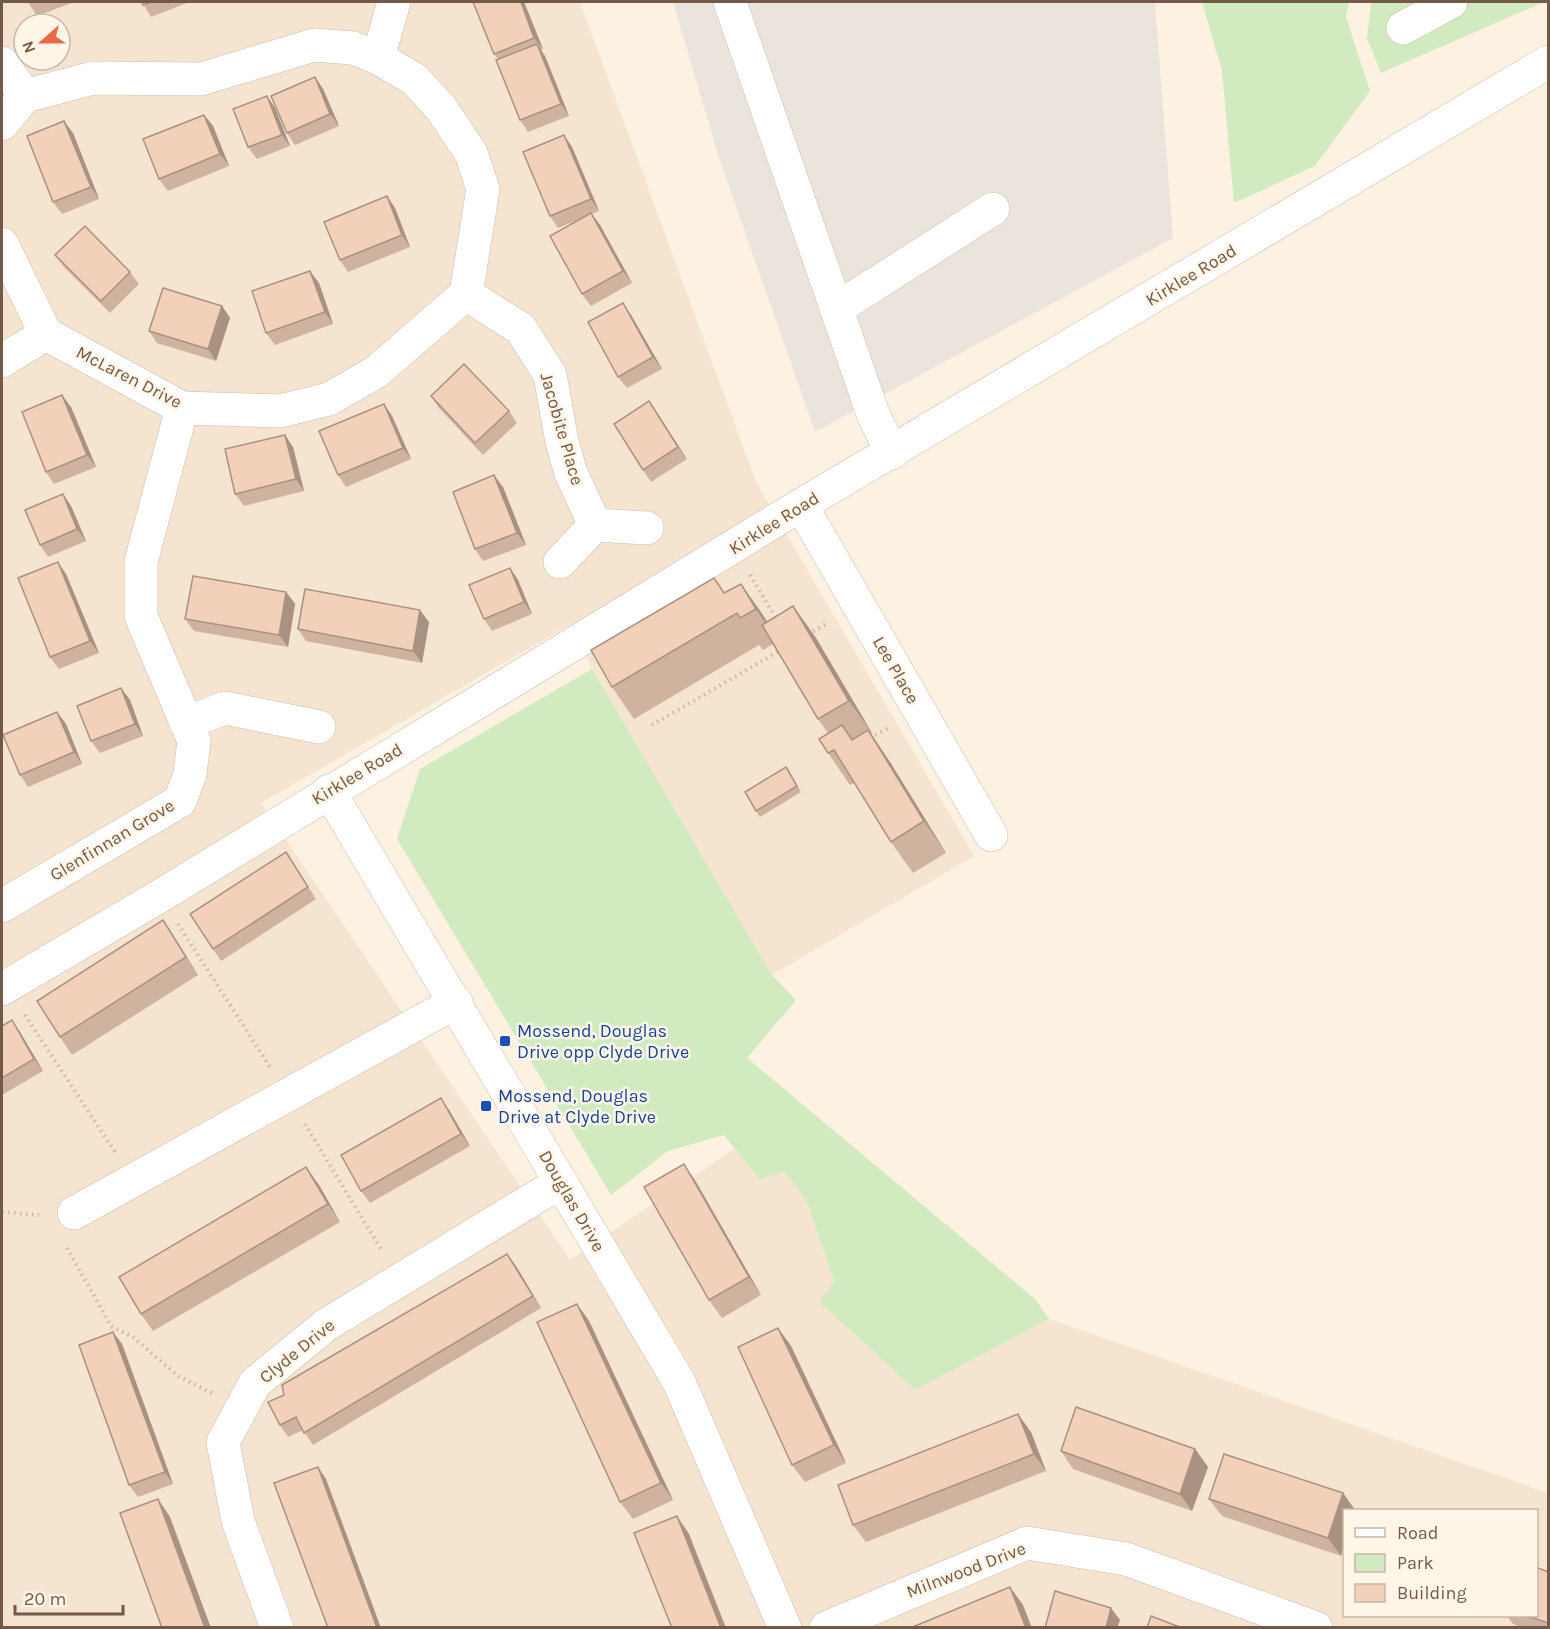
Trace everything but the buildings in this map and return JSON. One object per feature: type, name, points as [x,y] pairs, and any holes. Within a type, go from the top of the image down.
[{"type":"street","points":[[378,58],[394,2]]},
{"type":"street","points":[[730,2],[873,414],[892,453]]},
{"type":"street","points":[[1403,28],[1451,2]]},
{"type":"street","points":[[2,124],[25,96],[93,78],[201,79],[314,45],[353,48],[378,58],[414,79],[441,108],[471,153],[483,189],[466,294]]},
{"type":"street","name":"Kirklee Road","points":[[4,987],[160,896],[329,791],[733,549],[801,505],[1548,62]]},
{"type":"street","points":[[2,63],[25,96]]},
{"type":"street","points":[[836,309],[993,209]]},
{"type":"street","points":[[2,244],[46,334],[2,361]]},
{"type":"street","name":"McLaren Drive","points":[[46,334],[182,408],[280,411],[329,399],[376,372],[466,294]]},
{"type":"street","name":"Jacobite Place","points":[[466,294],[521,329],[550,375],[568,463],[595,525]]},
{"type":"street","name":"Glenfinnan Grove","points":[[2,906],[180,801],[190,774],[194,741],[141,616],[141,562],[182,408]]},
{"type":"street","name":"Lee Place","points":[[801,505],[991,835]]},
{"type":"street","points":[[560,562],[595,525],[647,528]]},
{"type":"street","points":[[186,723],[225,708],[319,727]]},
{"type":"street","name":"Douglas Drive","points":[[329,791],[679,1382],[785,1628]]},
{"type":"street","points":[[61,1214],[132,1181],[456,1002]]},
{"type":"street","name":"Clyde Drive","points":[[277,1628],[238,1521],[223,1442],[255,1383],[326,1325],[561,1182]]},
{"type":"street","name":"Milnwood Drive","points":[[826,1628],[1027,1543],[1126,1559],[1315,1627]]},
{"type":"path","points":[[733,549],[780,624]]},
{"type":"path","points":[[801,638],[858,605]]},
{"type":"path","points":[[652,725],[782,649]]},
{"type":"path","points":[[861,743],[919,710]]},
{"type":"path","points":[[4,987],[132,1181]]},
{"type":"path","points":[[2,1212],[61,1214]]},
{"type":"path","points":[[65,1246],[111,1326],[133,1337],[178,1376],[242,1408]]},
{"type":"shaded area","points":[[2,2],[580,2],[756,482],[974,856],[772,975],[592,669],[573,623],[261,803],[570,1260],[735,1148],[760,1179],[785,1170],[807,1202],[835,1283],[915,1390],[1049,1319],[1548,1493],[1548,1627],[2,1628]]},
{"type":"shaded area","points":[[673,2],[1155,2],[1173,238],[815,432],[719,158]]},
{"type":"green space","points":[[1202,2],[1349,2],[1346,17],[1370,91],[1315,166],[1234,203],[1222,71]]},
{"type":"green space","points":[[1371,2],[1544,2],[1381,73],[1367,38]]},
{"type":"green space","points":[[592,669],[772,975],[796,1000],[747,1058],[1035,1299],[1049,1319],[915,1390],[819,1301],[835,1283],[807,1202],[785,1171],[760,1179],[724,1135],[668,1151],[611,1195],[397,839],[420,769]]},
{"type":"place","name":"Mossend, Douglas Drive opp Clyde Drive","points":[[505,1041]]},
{"type":"place","name":"Mossend, Douglas Drive at Clyde Drive","points":[[486,1106]]}]
